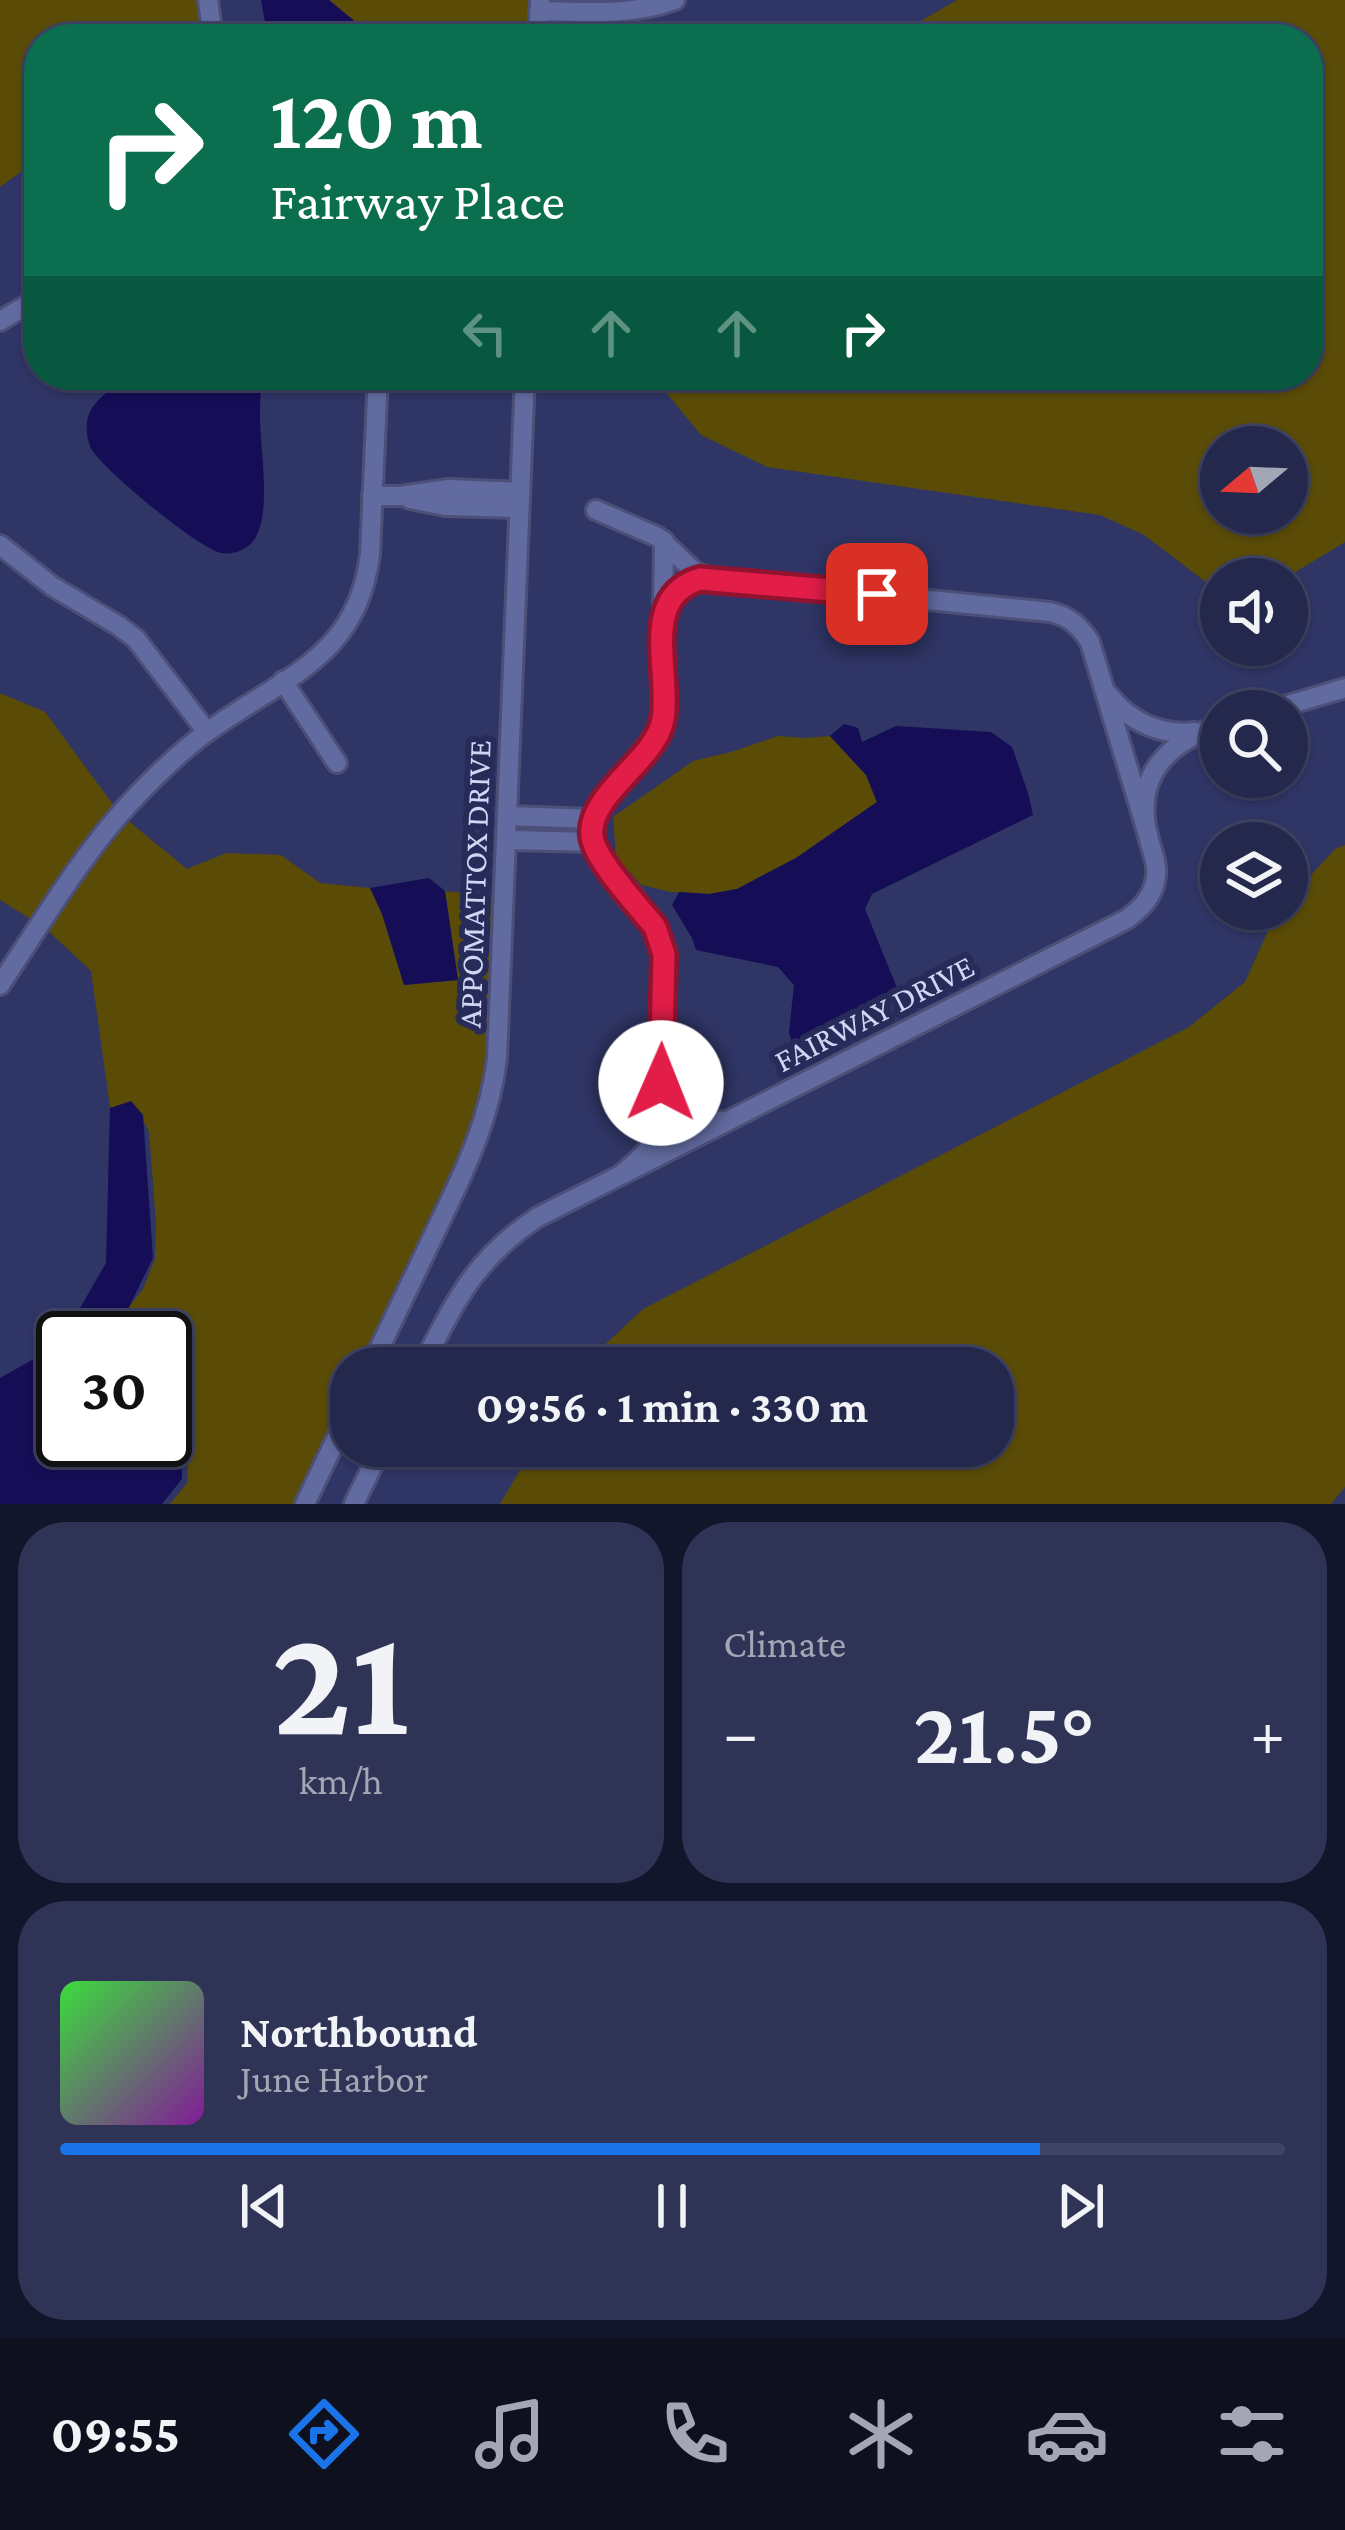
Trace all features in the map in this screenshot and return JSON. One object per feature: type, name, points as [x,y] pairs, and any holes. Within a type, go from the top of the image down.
[{"type":"street","points":[[540,6],[622,13],[675,0]]},
{"type":"street","points":[[0,986],[105,832],[158,775],[207,732],[327,650],[353,617],[367,577],[377,390]]},
{"type":"street","name":"APPOMATTOX DRIVE","points":[[380,1347],[467,1164],[489,1109],[497,1058],[524,390]]},
{"type":"street","points":[[372,496],[400,496],[445,506],[520,500]]},
{"type":"street","points":[[596,510],[648,532],[695,572],[715,579]]},
{"type":"street","points":[[623,1173],[640,1160],[652,1139],[661,1083],[664,954],[655,927],[598,854],[593,842],[594,819],[661,727],[664,716],[664,542]]},
{"type":"street","points":[[0,545],[52,586],[136,639],[207,732]]},
{"type":"street","points":[[663,616],[669,599],[681,587],[694,580],[715,579],[1060,614],[1090,642],[1148,835]]},
{"type":"street","points":[[1100,675],[1115,703],[1132,717],[1168,732],[1200,732]]},
{"type":"street","points":[[283,681],[337,763]]},
{"type":"street","points":[[1308,699],[1345,688]]},
{"type":"street","name":"FAIRWAY DRIVE","points":[[432,1347],[457,1297],[489,1256],[538,1217],[1142,908],[1154,883],[1155,857],[1144,808],[1151,778],[1175,746],[1200,732]]},
{"type":"street","points":[[507,816],[594,819]]},
{"type":"street","points":[[506,840],[593,842]]},
{"type":"street","points":[[661,1083],[672,1102],[690,1115],[708,1122],[732,1119]]},
{"type":"street","points":[[305,1504],[330,1452]]},
{"type":"street","points":[[354,1504],[372,1467]]},
{"type":"shaded area","points":[[0,0],[211,0],[213,24],[24,24],[24,170],[0,187]]},
{"type":"shaded area","points":[[261,0],[329,0],[358,24],[265,24]]},
{"type":"shaded area","points":[[329,0],[531,0],[530,24],[358,24]]},
{"type":"shaded area","points":[[957,0],[1345,0],[1345,542],[1308,564],[1308,558],[1200,558],[1200,578],[1144,535],[1100,515],[767,467],[701,435],[664,390],[1323,390],[1323,24],[916,24]]},
{"type":"shaded area","points":[[109,390],[261,390],[263,513],[248,547],[226,553],[209,548],[114,474],[92,450],[87,434],[88,416]]},
{"type":"shaded area","points":[[0,693],[45,712],[120,814],[187,869],[226,853],[281,855],[320,883],[370,888],[404,985],[458,980],[445,891],[495,896],[485,1088],[460,1162],[371,1347],[330,1347],[330,1432],[296,1504],[170,1504],[187,1483],[188,1467],[192,1467],[192,1311],[125,1311],[143,1289],[155,1259],[149,1132],[134,1113],[110,1107],[91,971],[45,928],[0,900]]},
{"type":"shaded area","points":[[844,724],[858,728],[862,742],[896,726],[991,732],[1012,747],[1033,815],[872,894],[865,909],[897,988],[885,1003],[794,1047],[789,1033],[794,985],[778,967],[696,950],[672,905],[679,892],[737,889],[796,858],[877,802],[866,775],[830,736]]},
{"type":"shaded area","points":[[778,736],[830,736],[866,775],[877,802],[796,858],[737,889],[709,894],[641,885],[616,857],[613,817],[693,761]]},
{"type":"shaded area","points":[[1345,845],[1345,1487],[1331,1504],[500,1504],[522,1467],[1014,1467],[1014,1347],[602,1347],[643,1309],[1189,1027],[1245,982],[1268,930],[1308,930],[1308,878],[1335,849]]},
{"type":"shaded area","points":[[429,878],[445,891],[458,980],[404,985],[370,888]]},
{"type":"shaded area","points":[[131,1101],[143,1115],[153,1258],[127,1311],[78,1311],[106,1263],[110,1108]]},
{"type":"shaded area","points":[[36,1356],[36,1467],[182,1467],[182,1479],[162,1504],[0,1504],[0,1378]]},
{"type":"route","points":[[661,1083],[661,939],[598,854],[592,830],[598,812],[661,727],[665,606],[681,587],[700,579],[877,594]]}]
